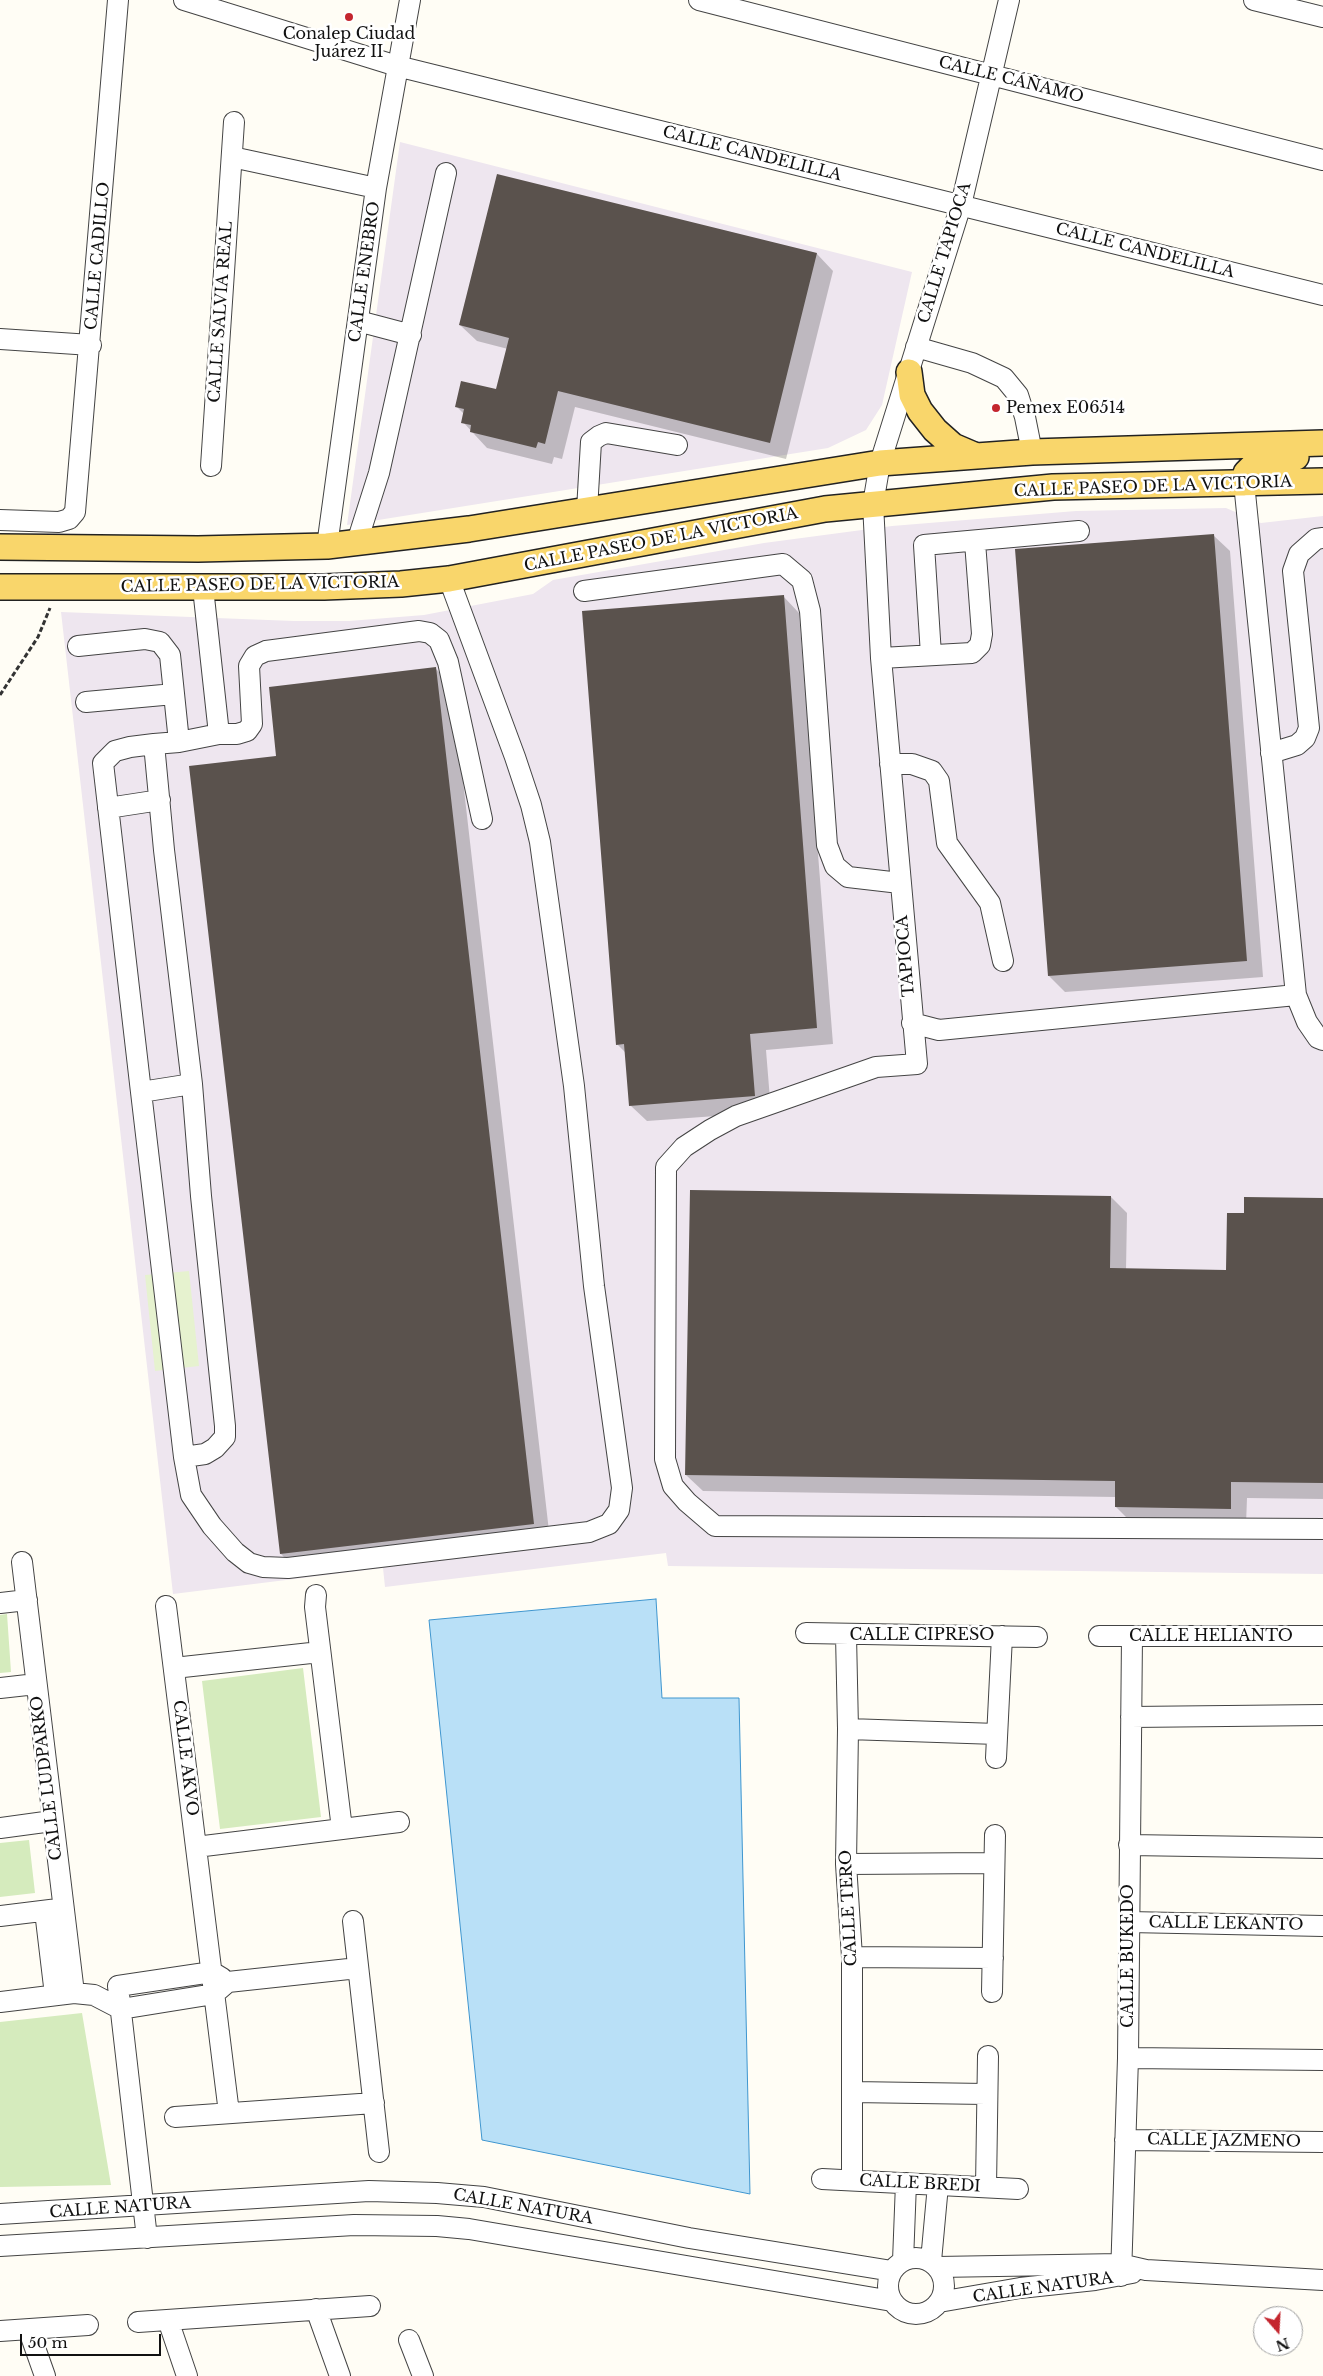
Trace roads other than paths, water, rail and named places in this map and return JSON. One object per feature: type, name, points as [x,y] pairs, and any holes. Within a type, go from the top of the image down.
[{"type":"main road","points":[[909,372],[912,395],[920,411],[935,430],[953,446],[974,455]]},
{"type":"main road","points":[[0,547],[198,549],[327,546],[469,529],[880,463],[1032,452],[1323,443]]},
{"type":"main road","points":[[1244,483],[1246,472],[1255,464],[1272,458],[1323,456]]},
{"type":"main road","name":"CALLE PASEO DE LA VICTORIA","points":[[0,587],[324,587],[449,580],[814,511],[873,504],[1053,487],[1323,481]]},
{"type":"street","name":"CALLE CADILLO","points":[[0,520],[59,522],[69,518],[76,512],[118,0]]},
{"type":"street","name":"CALLE CANDELILLA","points":[[184,0],[397,66],[1323,295]]},
{"type":"street","name":"CALLE ENEBRO","points":[[327,546],[376,188],[410,0]]},
{"type":"street","name":"CALLE CÁÑAMO","points":[[699,0],[1323,160]]},
{"type":"street","name":"CALLE TAPIOCA","points":[[873,504],[880,463],[961,205],[1009,0]]},
{"type":"street","points":[[1254,0],[1323,17]]},
{"type":"street","name":"CALLE SALVIA REAL","points":[[211,466],[234,122]]},
{"type":"street","points":[[232,157],[376,188]]},
{"type":"street","points":[[357,542],[379,474],[446,173]]},
{"type":"street","points":[[358,321],[411,335]]},
{"type":"street","points":[[0,339],[91,345]]},
{"type":"street","points":[[916,347],[972,363],[1004,378],[1018,395],[1025,417],[1032,452]]},
{"type":"street","points":[[587,510],[591,442],[599,436],[606,433],[677,445]]},
{"type":"street","points":[[1244,483],[1296,995],[1306,1022],[1318,1038],[1323,1040]]},
{"type":"street","name":"TAPIOCA","points":[[873,504],[880,658],[917,1064],[876,1067],[736,1116],[684,1147],[666,1166],[665,1459],[673,1486],[686,1502],[715,1526],[1323,1529]]},
{"type":"street","points":[[930,655],[924,546],[1079,531]]},
{"type":"street","points":[[1271,753],[1297,744],[1305,738],[1309,728],[1293,571],[1299,554],[1316,539],[1323,538]]},
{"type":"street","points":[[880,658],[972,653],[980,645],[982,634],[975,542]]},
{"type":"street","points":[[584,591],[782,564],[802,580],[810,611],[827,845],[835,866],[848,877],[900,883]]},
{"type":"street","points":[[449,580],[515,757],[531,805],[540,842],[574,1086],[594,1286],[622,1488],[619,1510],[609,1524],[590,1532],[288,1568],[263,1567],[249,1563],[212,1526],[191,1495],[184,1457],[103,763],[115,751],[247,731],[252,724],[250,666],[255,656],[266,651],[419,631],[430,633],[438,640],[448,662],[482,819]]},
{"type":"street","points":[[203,588],[220,734]]},
{"type":"street","points":[[78,646],[146,639],[160,642],[170,655],[179,742]]},
{"type":"street","points":[[86,702],[174,694]]},
{"type":"street","points":[[154,744],[192,1084],[225,1426],[225,1438],[215,1448],[205,1454],[184,1457]]},
{"type":"street","points":[[890,764],[912,764],[932,771],[939,781],[947,843],[990,903],[1003,961]]},
{"type":"street","points":[[108,808],[160,800]]},
{"type":"street","points":[[912,1022],[939,1030],[1296,995]]},
{"type":"street","points":[[141,1092],[192,1084]]},
{"type":"street","name":"CALLE LUDPARKO","points":[[22,1562],[52,1821],[54,1910],[64,1994]]},
{"type":"street","points":[[316,1595],[315,1607],[342,1829]]},
{"type":"street","points":[[0,1603],[26,1600]]},
{"type":"street","name":"CALLE AKVO","points":[[166,1606],[196,1847],[218,1983],[230,2113]]},
{"type":"street","name":"CALLE CIPRESO","points":[[806,1633],[1037,1637]]},
{"type":"street","name":"CALLE TERO","points":[[846,1635],[848,1729],[846,1864],[852,1957],[852,2180]]},
{"type":"street","points":[[996,1758],[1002,1636]]},
{"type":"street","name":"CALLE HELIANTO","points":[[1100,1636],[1323,1636]]},
{"type":"street","name":"CALLE BUKEDO","points":[[1120,2270],[1128,2058],[1132,1636]]},
{"type":"street","points":[[174,1668],[320,1652]]},
{"type":"street","points":[[0,1688],[36,1684]]},
{"type":"street","points":[[1131,1716],[1323,1715]]},
{"type":"street","points":[[848,1729],[997,1734]]},
{"type":"street","points":[[0,1828],[52,1821]]},
{"type":"street","points":[[196,1847],[399,1822]]},
{"type":"street","points":[[992,1992],[995,1835]]},
{"type":"street","points":[[1129,1846],[1323,1848]]},
{"type":"street","points":[[846,1864],[994,1863]]},
{"type":"street","points":[[0,1916],[54,1910]]},
{"type":"street","points":[[353,1921],[379,2152]]},
{"type":"street","name":"CALLE LEKANTO","points":[[1129,1922],[1323,1926]]},
{"type":"street","points":[[852,1957],[993,1958]]},
{"type":"street","points":[[0,2002],[64,1994],[94,1995],[115,1999],[218,1983],[358,1968]]},
{"type":"street","points":[[115,1999],[146,2238]]},
{"type":"street","points":[[986,2187],[988,2056]]},
{"type":"street","points":[[1128,2058],[1323,2060]]},
{"type":"street","points":[[852,2092],[986,2094]]},
{"type":"street","points":[[175,2117],[374,2103]]},
{"type":"street","name":"CALLE JAZMENO","points":[[1125,2140],[1323,2142]]},
{"type":"street","name":"CALLE BREDI","points":[[822,2179],[1018,2189]]},
{"type":"street","points":[[906,2183],[897,2266],[888,2286],[892,2301],[898,2308],[915,2314],[924,2313],[939,2302],[944,2284],[934,2264],[938,2184]]},
{"type":"street","name":"CALLE NATURA","points":[[0,2214],[369,2191],[438,2193],[484,2197],[689,2238],[897,2266]]},
{"type":"street","name":"CALLE NATURA","points":[[0,2246],[354,2225],[437,2226],[469,2229],[892,2301]]},
{"type":"street","points":[[897,2266],[917,2258],[934,2264]]},
{"type":"street","name":"CALLE NATURA","points":[[934,2264],[1146,2270],[1323,2280]]},
{"type":"street","name":"CALLE NATURA","points":[[939,2302],[1120,2270]]},
{"type":"street","points":[[138,2322],[370,2306]]},
{"type":"street","points":[[316,2309],[340,2376]]},
{"type":"street","points":[[168,2320],[188,2376]]},
{"type":"street","points":[[0,2331],[29,2331],[88,2325]]},
{"type":"street","points":[[29,2331],[45,2376]]},
{"type":"street","points":[[409,2340],[422,2376]]},
{"type":"water","points":[[656,1599],[662,1698],[739,1698],[750,2194],[482,2140],[429,1620]]},
{"type":"place","name":"Conalep Ciudad Juárez II","points":[[349,17]]},
{"type":"place","name":"Pemex E06514","points":[[996,408]]}]
